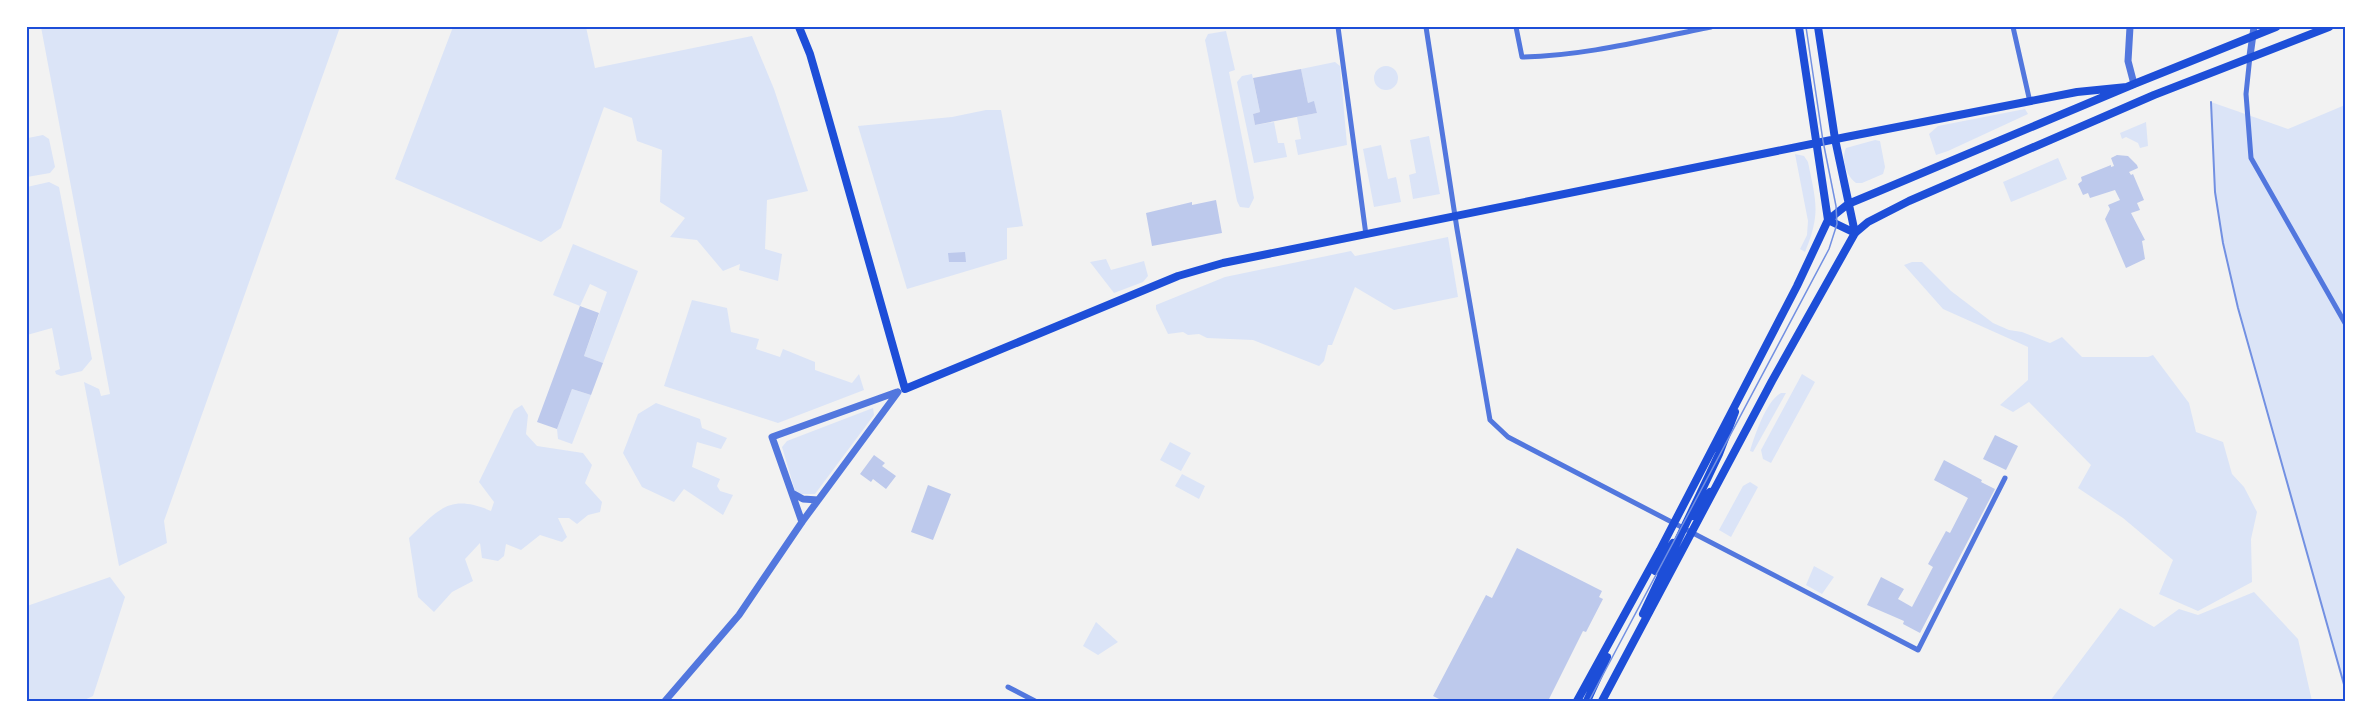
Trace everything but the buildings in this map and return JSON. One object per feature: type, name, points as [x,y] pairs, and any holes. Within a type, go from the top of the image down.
[{"type":"main road","points":[[799,27],[819,83],[901,390],[1178,276],[1223,263],[1835,139],[2077,92],[2130,85]]},
{"type":"main road","points":[[1798,27],[1828,220]]},
{"type":"main road","points":[[1818,27],[1835,139],[1855,233]]},
{"type":"main road","points":[[1577,701],[1674,524],[1797,286],[1828,220],[1848,204],[2130,85],[2276,27]]},
{"type":"main road","points":[[1597,701],[1692,533],[1843,251],[1855,233],[1868,222],[1909,201],[2154,95],[2329,27]]},
{"type":"main road","points":[[1828,220],[1855,233]]},
{"type":"main road","points":[[1602,701],[1719,454],[1748,380]]},
{"type":"main road","points":[[1587,701],[1629,609],[1726,469]]},
{"type":"street","points":[[1338,27],[1366,235]]},
{"type":"street","points":[[1426,27],[1488,411],[1494,426],[1518,443],[1918,650],[2005,478]]},
{"type":"street","points":[[1516,27],[1522,57],[1553,57],[1587,52],[1711,27]]},
{"type":"street","points":[[2013,27],[2030,102]]},
{"type":"street","points":[[2130,27],[2128,61],[2130,85]]},
{"type":"street","points":[[2254,27],[2247,94],[2251,158],[2345,323]]},
{"type":"street","points":[[802,522],[772,437],[901,390]]},
{"type":"street","points":[[665,701],[739,615],[802,522],[901,390]]},
{"type":"street","points":[[792,494],[803,499],[819,500]]},
{"type":"street","points":[[1008,687],[1035,701]]},
{"type":"shaded area","points":[[41,27],[340,27],[164,521],[167,543],[119,566],[84,382],[99,389],[101,396],[110,394]]},
{"type":"shaded area","points":[[453,27],[586,27],[595,68],[752,36],[774,89],[808,191],[767,200],[765,249],[782,254],[778,281],[739,270],[740,264],[723,271],[697,240],[670,237],[685,218],[660,202],[662,150],[637,141],[632,118],[604,107],[561,228],[541,242],[395,179]]},
{"type":"shaded area","points":[[1226,31],[1235,70],[1229,72],[1254,198],[1249,208],[1240,207],[1237,201],[1205,40],[1208,34]]},
{"type":"shaded area","points":[[1335,62],[1340,66],[1347,145],[1298,155],[1295,140],[1301,139],[1297,117],[1317,113],[1314,102],[1308,103],[1301,69]]},
{"type":"shaded area","points":[[1386,66],[1391,67],[1397,73],[1397,83],[1391,89],[1386,90],[1381,89],[1375,83],[1374,78],[1375,73],[1381,67]]},
{"type":"shaded area","points":[[1252,74],[1260,112],[1253,114],[1255,125],[1274,122],[1278,143],[1284,143],[1287,157],[1254,163],[1237,82],[1242,76]]},
{"type":"shaded area","points":[[2211,102],[2288,129],[2345,105],[2345,688],[2238,308],[2223,243],[2215,192]]},
{"type":"shaded area","points":[[2025,109],[2028,114],[1936,155],[1929,134],[1938,126]]},
{"type":"shaded area","points":[[986,110],[1001,110],[1023,226],[1007,228],[1007,259],[907,289],[858,126],[952,117]]},
{"type":"shaded area","points":[[2146,122],[2148,146],[2140,148],[2138,143],[2126,137],[2122,139],[2120,133]]},
{"type":"shaded area","points":[[43,135],[49,139],[55,167],[50,173],[27,177],[27,136],[28,138]]},
{"type":"shaded area","points":[[1429,136],[1440,194],[1413,199],[1409,175],[1416,173],[1410,140]]},
{"type":"shaded area","points":[[1875,140],[1880,141],[1885,167],[1883,174],[1862,183],[1856,183],[1845,167],[1846,148]]},
{"type":"shaded area","points":[[1381,145],[1388,179],[1396,177],[1401,202],[1374,207],[1363,149]]},
{"type":"shaded area","points":[[1795,154],[1804,156],[1808,162],[1816,207],[1813,227],[1805,252],[1800,249],[1807,235],[1808,221]]},
{"type":"shaded area","points":[[2058,158],[2067,179],[2011,202],[2003,182]]},
{"type":"shaded area","points":[[49,182],[59,187],[92,359],[82,371],[61,376],[55,371],[60,369],[52,328],[27,335],[27,187]]},
{"type":"shaded area","points":[[1448,237],[1458,297],[1394,310],[1355,287],[1332,345],[1328,345],[1324,361],[1319,366],[1253,340],[1207,338],[1199,334],[1188,335],[1183,332],[1168,334],[1156,309],[1156,305],[1225,277],[1351,251],[1355,256]]},
{"type":"shaded area","points":[[573,244],[638,271],[603,363],[584,356],[607,292],[590,284],[580,306],[553,295]]},
{"type":"shaded area","points":[[1106,259],[1111,270],[1144,261],[1148,276],[1143,282],[1114,293],[1090,262]]},
{"type":"shaded area","points":[[1922,262],[1951,291],[1993,323],[2009,330],[2022,332],[2050,343],[2062,337],[2082,357],[2148,357],[2153,355],[2189,403],[2196,432],[2223,442],[2232,474],[2244,487],[2257,512],[2251,539],[2252,582],[2198,611],[2159,594],[2173,560],[2123,518],[2078,488],[2091,465],[2029,402],[2013,412],[2000,405],[2028,380],[2028,347],[1943,309],[1904,265]]},
{"type":"shaded area","points":[[692,300],[727,308],[731,332],[759,339],[756,349],[780,357],[783,349],[815,362],[815,370],[852,383],[859,374],[864,390],[778,423],[664,386]]},
{"type":"shaded area","points":[[1802,374],[1815,382],[1771,463],[1763,459],[1761,450]]},
{"type":"shaded area","points":[[572,389],[591,395],[572,444],[558,439],[557,429]]},
{"type":"shaded area","points":[[1781,393],[1786,393],[1753,452],[1750,451],[1766,411]]},
{"type":"shaded area","points":[[656,403],[700,419],[702,428],[727,438],[721,449],[697,442],[692,467],[720,479],[717,486],[720,491],[733,495],[723,515],[684,489],[674,502],[642,487],[623,453],[638,414]]},
{"type":"shaded area","points":[[522,405],[528,415],[526,434],[537,446],[583,453],[592,465],[585,483],[602,502],[600,512],[588,515],[577,524],[569,518],[558,518],[567,537],[562,542],[540,535],[521,550],[506,544],[504,556],[498,561],[482,558],[480,543],[465,559],[473,581],[452,592],[434,612],[418,597],[409,538],[437,512],[454,504],[477,506],[491,511],[494,502],[479,482],[514,410]]},
{"type":"shaded area","points":[[873,408],[874,415],[815,494],[796,494],[782,447],[787,441]]},
{"type":"shaded area","points":[[1170,442],[1191,453],[1181,471],[1160,460]]},
{"type":"shaded area","points":[[1182,474],[1205,486],[1199,499],[1175,486]]},
{"type":"shaded area","points":[[1750,482],[1758,487],[1731,537],[1719,530],[1743,486]]},
{"type":"shaded area","points":[[1814,566],[1834,577],[1822,594],[1806,585]]},
{"type":"shaded area","points":[[110,577],[125,597],[93,696],[82,701],[27,701],[27,606]]},
{"type":"shaded area","points":[[2254,592],[2298,639],[2312,701],[2050,701],[2120,608],[2154,627],[2179,609],[2198,615]]},
{"type":"shaded area","points":[[1096,622],[1118,642],[1098,655],[1083,646]]},
{"type":"tram line","points":[[1589,701],[1829,249],[1837,224],[1836,206],[1823,141],[1806,27]]},
{"type":"railway","points":[[2211,102],[2215,192],[2223,243],[2238,308],[2345,688]]}]
